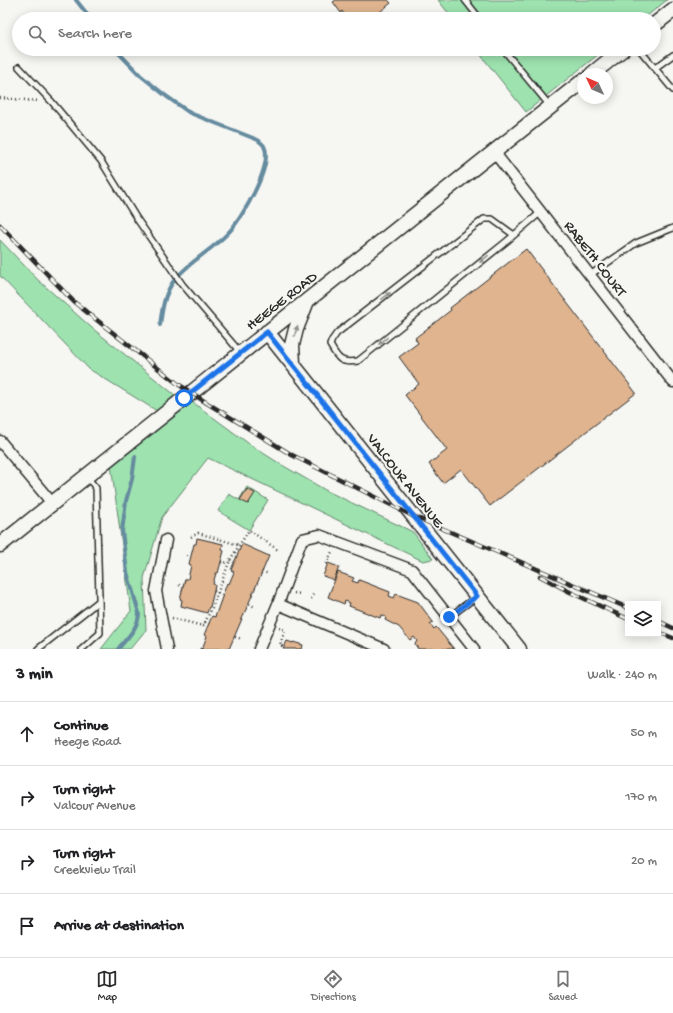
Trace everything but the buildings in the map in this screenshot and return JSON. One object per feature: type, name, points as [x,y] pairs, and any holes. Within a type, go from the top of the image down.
[{"type":"street","points":[[661,19],[673,10]]},
{"type":"street","points":[[599,68],[614,56]]},
{"type":"street","name":"HEEGE ROAD","points":[[0,545],[577,86]]},
{"type":"street","name":"RABETH COURT","points":[[494,152],[673,382]]},
{"type":"street","points":[[293,363],[292,345],[296,329],[307,300]]},
{"type":"street","name":"VALCOUR AVENUE","points":[[267,332],[519,649]]},
{"type":"street","points":[[0,441],[52,503]]},
{"type":"street","points":[[259,649],[278,604],[302,539],[319,535],[412,570],[474,649]]},
{"type":"street","points":[[166,540],[156,591],[167,649]]},
{"type":"street","points":[[278,604],[384,649]]},
{"type":"lane","points":[[465,0],[474,12]]},
{"type":"lane","points":[[655,68],[673,55]]},
{"type":"lane","points":[[509,56],[550,107]]},
{"type":"lane","points":[[645,56],[673,90]]},
{"type":"lane","points":[[19,67],[52,102],[100,161],[173,272],[241,353]]},
{"type":"lane","points":[[514,235],[492,219],[484,219],[337,333],[330,345],[336,355],[342,361],[349,363],[358,361],[514,235],[541,212]]},
{"type":"lane","points":[[590,275],[636,243],[673,228]]},
{"type":"lane","points":[[82,649],[100,633],[96,488],[87,476]]},
{"type":"lane","points":[[449,617],[477,596]]},
{"type":"lane","points":[[38,649],[99,601]]},
{"type":"path","points":[[0,98],[52,102]]},
{"type":"path","points":[[161,616],[202,626],[212,608],[229,562],[249,530],[278,550]]},
{"type":"path","points":[[191,537],[198,533],[239,545]]},
{"type":"path","points":[[326,564],[332,552]]},
{"type":"path","points":[[221,562],[234,562]]},
{"type":"path","points":[[262,571],[268,574]]},
{"type":"path","points":[[179,585],[183,586]]},
{"type":"path","points":[[214,591],[222,595]]},
{"type":"path","points":[[311,599],[314,592]]},
{"type":"path","points":[[294,593],[301,594]]},
{"type":"path","points":[[249,604],[255,607]]},
{"type":"path","points":[[205,622],[209,624]]},
{"type":"path","points":[[280,628],[285,630],[280,646],[282,646],[281,649]]},
{"type":"path","points":[[235,637],[242,639]]},
{"type":"green space","points":[[438,0],[667,0],[652,12],[447,12]]},
{"type":"green space","points":[[482,56],[596,56],[581,68],[577,68],[577,71],[526,112]]},
{"type":"green space","points":[[0,240],[38,280],[92,328],[175,395],[157,411],[89,369],[0,276]]},
{"type":"green space","points":[[191,401],[252,446],[282,465],[327,491],[413,532],[433,559],[423,561],[208,458],[162,517],[144,578],[146,630],[130,649],[101,649],[131,611],[111,465]]},
{"type":"green space","points":[[247,487],[268,500],[249,530],[218,511],[229,494],[239,500]]},
{"type":"waterway","points":[[76,0],[85,12]]},
{"type":"waterway","points":[[122,56],[140,75],[190,113],[258,140],[264,146],[266,155],[264,166],[255,192],[241,217],[228,233],[186,268],[173,282],[165,297],[160,325]]},
{"type":"waterway","points":[[118,649],[135,628],[139,613],[127,572],[122,531],[126,501],[132,479],[135,457]]},
{"type":"railway","points":[[0,225],[74,302],[178,384],[292,455],[413,516],[625,607]]},
{"type":"railway","points":[[540,576],[625,618]]},
{"type":"railway","points":[[661,622],[673,628]]},
{"type":"railway","points":[[661,633],[673,638]]},
{"type":"route","points":[[184,398],[267,332],[477,596],[449,617]]}]
